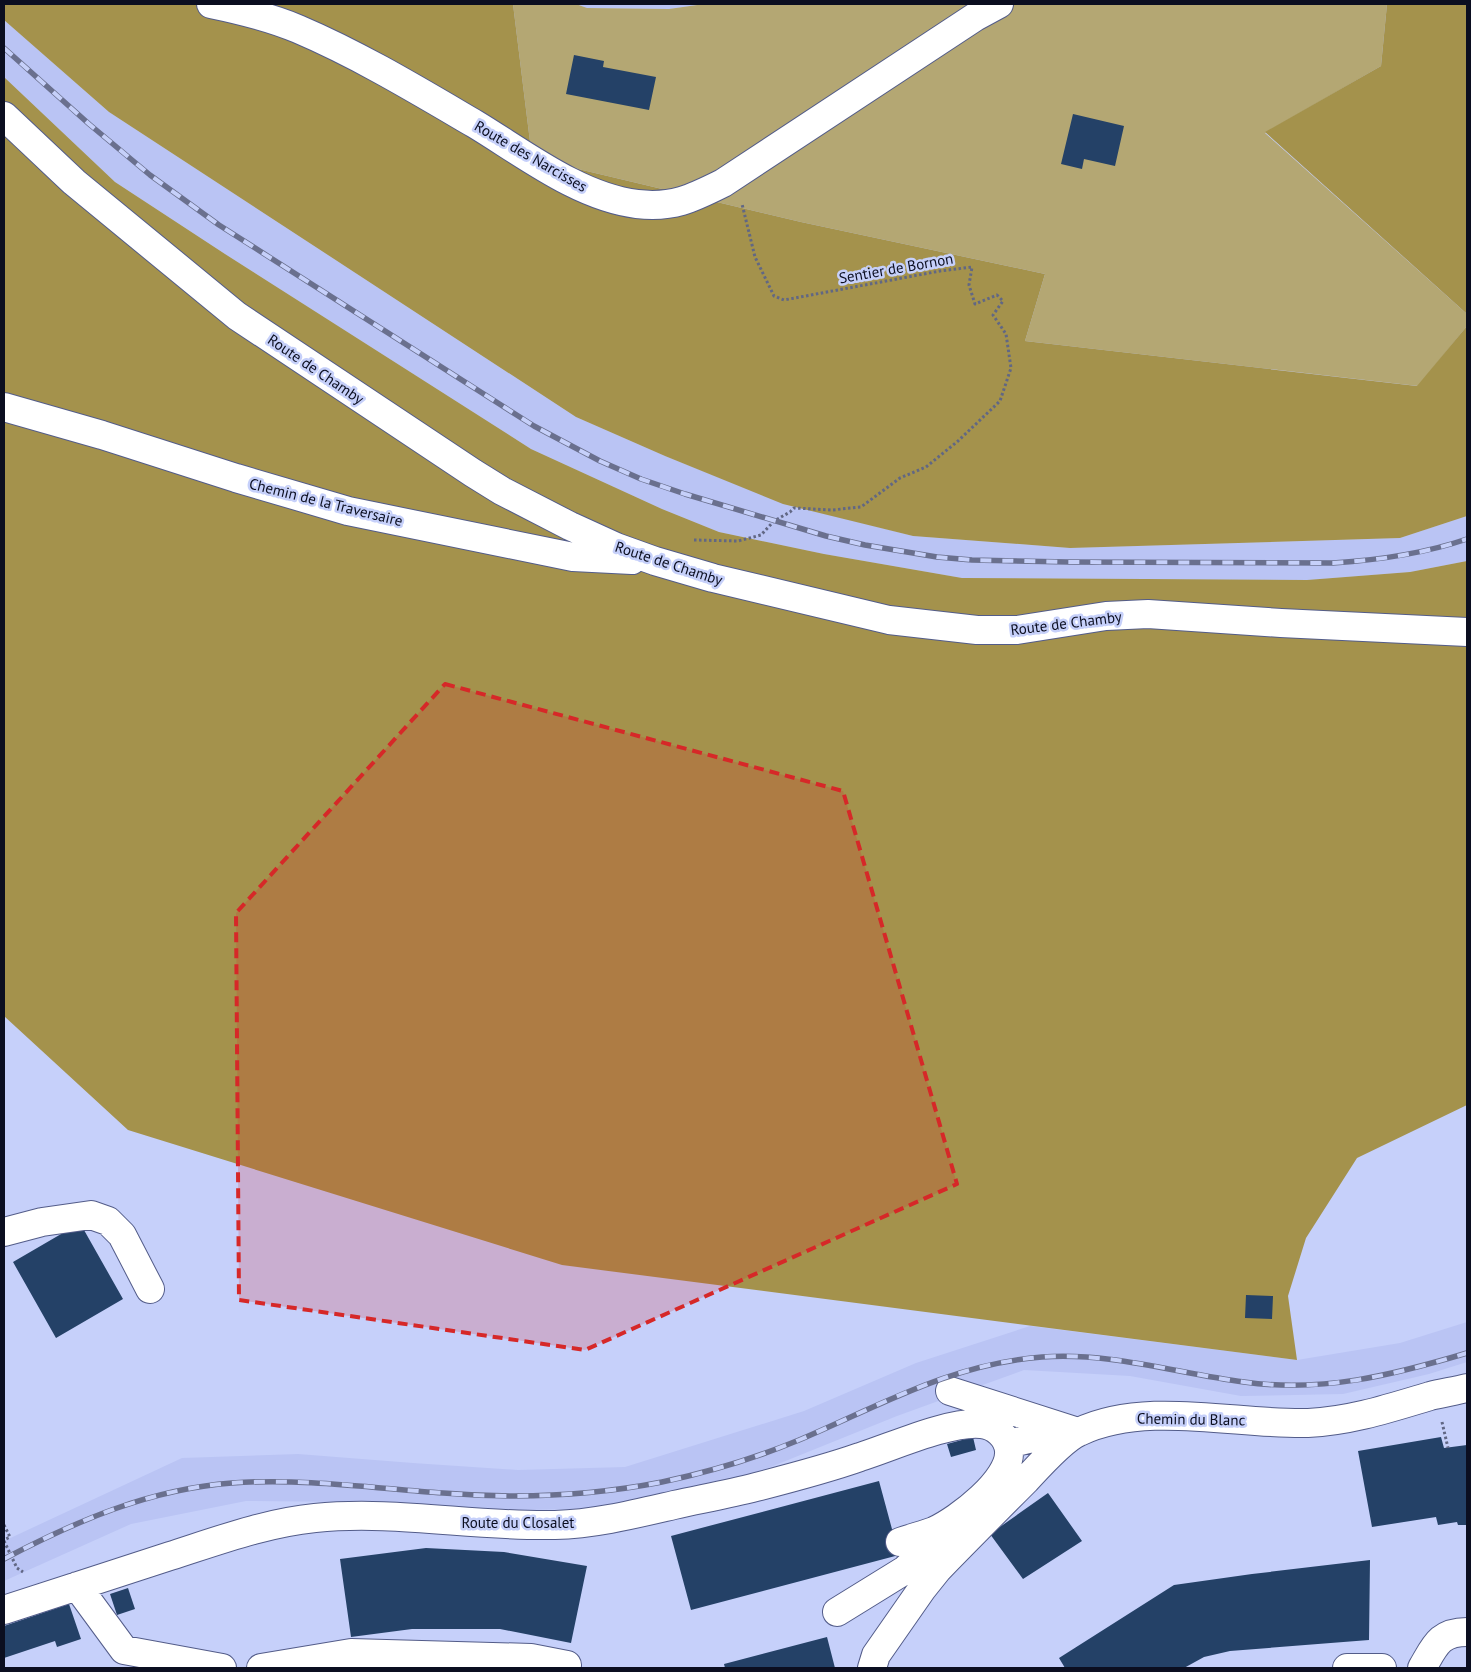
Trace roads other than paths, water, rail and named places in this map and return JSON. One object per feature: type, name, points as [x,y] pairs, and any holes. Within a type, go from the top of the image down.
[{"type":"street","name":"Route des Narcisses","points":[[211,4],[252,13],[297,28],[365,61],[584,188],[608,197],[636,204],[665,205],[690,200],[723,183],[999,4]]},
{"type":"street","name":"Route de Chamby","points":[[4,116],[81,188],[237,316],[502,491],[600,539],[655,561],[713,578],[890,620],[976,630],[1017,630],[1106,616],[1148,614],[1467,632]]},
{"type":"street","name":"Chemin de la Traversaire","points":[[4,407],[102,435],[236,478],[348,511],[573,557],[655,561]]},
{"type":"street","points":[[4,1232],[42,1222],[91,1215],[108,1221],[122,1235],[150,1289]]},
{"type":"street","name":"Chemin du Blanc","points":[[872,1668],[876,1655],[938,1569],[1051,1454],[1078,1432],[1116,1419],[1147,1416],[1277,1422],[1332,1421],[1356,1417],[1467,1388]]},
{"type":"street","points":[[950,1391],[1078,1432]]},
{"type":"street","name":"Route du Closalet","points":[[4,1610],[228,1538],[310,1518],[370,1516],[499,1525],[557,1525],[598,1521],[770,1484],[859,1458],[949,1428],[980,1424],[992,1426],[1008,1444]]},
{"type":"street","points":[[837,1612],[905,1570],[973,1507],[1004,1473],[1010,1455],[1008,1444],[1038,1437],[1078,1432]]},
{"type":"street","points":[[900,1542],[936,1530],[973,1507]]},
{"type":"street","points":[[77,1586],[124,1650],[222,1668]]},
{"type":"street","points":[[1422,1668],[1438,1641],[1455,1632],[1467,1632]]},
{"type":"street","points":[[261,1668],[351,1653],[531,1658],[567,1664]]},
{"type":"street","points":[[1347,1668],[1382,1668]]},
{"type":"railway","points":[[4,48],[89,124],[150,175],[219,225],[534,426],[600,461],[641,479],[685,494],[826,536],[865,545],[937,557],[972,560],[1333,563],[1401,556],[1467,539]]},
{"type":"railway","points":[[4,1559],[58,1532],[114,1509],[172,1492],[202,1486],[232,1483],[285,1482],[338,1484],[471,1495],[526,1496],[581,1493],[662,1482],[749,1459],[799,1440],[917,1388],[977,1368],[1009,1361],[1068,1356],[1118,1360],[1244,1382],[1301,1385],[1357,1380],[1384,1375],[1467,1353]]}]
